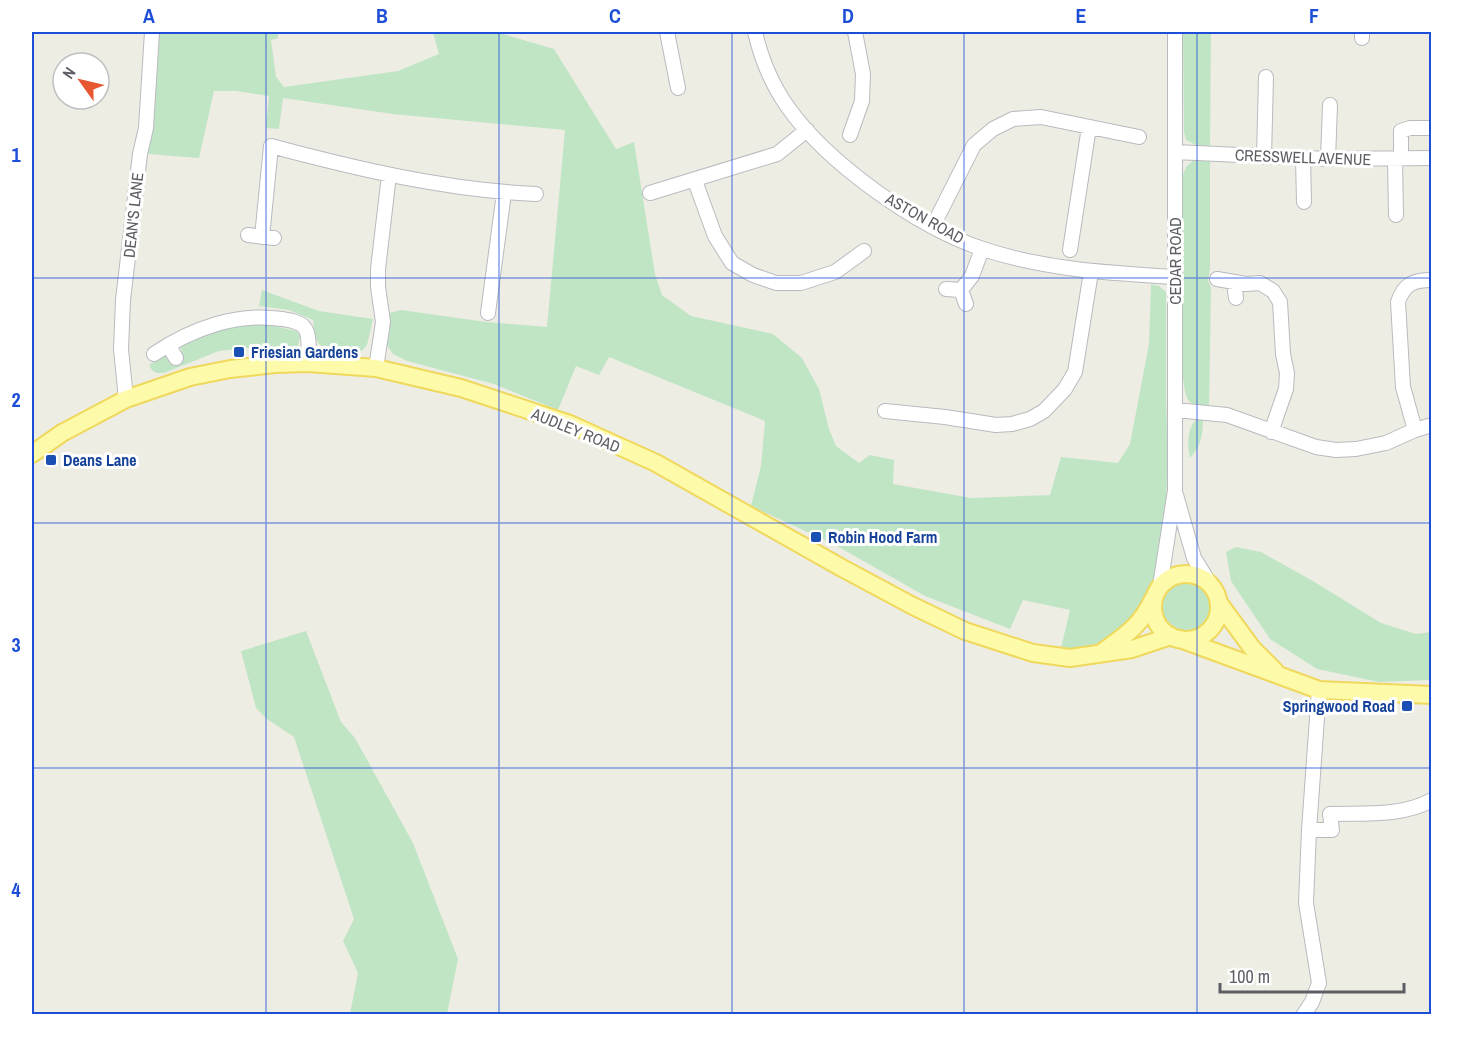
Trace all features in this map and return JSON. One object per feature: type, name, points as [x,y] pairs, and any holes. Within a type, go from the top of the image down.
[{"type":"main road","name":"AUDLEY ROAD","points":[[32,454],[62,433],[126,399],[190,377],[275,364],[308,363],[376,369],[460,388],[570,424],[656,463],[832,562],[965,631],[1033,653],[1070,658],[1132,649],[1175,638]]},
{"type":"main road","points":[[1098,655],[1146,616],[1158,590],[1168,579],[1182,574],[1194,574],[1210,584],[1215,590],[1219,603],[1252,648],[1281,676]]},
{"type":"main road","points":[[1158,590],[1153,606],[1155,618],[1161,628],[1175,638],[1319,690],[1431,695]]},
{"type":"main road","points":[[1175,638],[1194,639],[1206,633],[1218,616],[1219,603]]},
{"type":"street","name":"DEAN'S LANE","points":[[126,399],[121,349],[123,300],[140,154],[146,128],[152,32]]},
{"type":"street","points":[[667,32],[678,88]]},
{"type":"street","name":"ASTON ROAD","points":[[755,32],[760,54],[773,82],[788,107],[807,129],[867,186],[933,226],[982,249],[1047,266],[1091,272],[1175,277]]},
{"type":"street","points":[[850,135],[862,101],[863,74],[855,32]]},
{"type":"street","name":"CEDAR ROAD","points":[[1175,32],[1175,490]]},
{"type":"street","points":[[1264,157],[1266,77]]},
{"type":"street","points":[[1328,159],[1330,105]]},
{"type":"street","points":[[933,226],[974,145],[993,129],[1013,119],[1041,117],[1139,137]]},
{"type":"street","points":[[1070,250],[1089,127]]},
{"type":"street","points":[[1396,215],[1401,131],[1410,128],[1431,128]]},
{"type":"street","points":[[650,193],[777,154],[807,129]]},
{"type":"street","points":[[261,236],[272,139],[351,167],[389,175],[504,193],[536,194]]},
{"type":"street","name":"CRESSWELL AVENUE","points":[[1175,152],[1328,159],[1431,158]]},
{"type":"street","points":[[1303,158],[1304,202]]},
{"type":"street","points":[[376,369],[383,322],[378,269],[389,175]]},
{"type":"street","points":[[695,181],[715,236],[732,263],[753,275],[776,283],[801,283],[835,272],[864,251]]},
{"type":"street","points":[[488,313],[504,193]]},
{"type":"street","points":[[961,290],[972,276],[982,249]]},
{"type":"street","points":[[885,411],[996,425],[1030,419],[1044,411],[1065,389],[1075,372],[1091,272]]},
{"type":"street","points":[[1217,279],[1234,283],[1260,284],[1273,291],[1280,302],[1283,354],[1287,373],[1286,389],[1272,432]]},
{"type":"street","points":[[1415,430],[1403,387],[1398,302],[1401,292],[1408,284],[1418,280],[1431,280]]},
{"type":"street","points":[[1234,283],[1236,298]]},
{"type":"street","points":[[946,289],[961,290]]},
{"type":"street","points":[[961,290],[966,304]]},
{"type":"street","points":[[154,354],[174,340],[232,320],[255,316],[292,320],[304,327],[308,336],[308,363]]},
{"type":"street","points":[[168,345],[176,358]]},
{"type":"street","points":[[1176,410],[1227,415],[1316,447],[1336,450],[1386,443],[1431,425]]},
{"type":"street","points":[[897,428],[899,414]]},
{"type":"street","points":[[1175,490],[1194,558],[1210,584]]},
{"type":"street","points":[[1158,590],[1175,490]]},
{"type":"street","points":[[1304,1014],[1312,1002],[1319,983],[1306,903],[1319,690]]},
{"type":"street","points":[[1309,830],[1332,830],[1330,814],[1404,810],[1420,806],[1431,800]]},
{"type":"green space","points":[[157,32],[278,32],[278,38],[271,40],[276,77],[284,87],[398,71],[439,54],[433,32],[496,32],[554,49],[616,149],[634,142],[655,274],[662,295],[691,316],[773,334],[802,358],[819,389],[829,429],[836,446],[859,463],[870,455],[894,460],[893,484],[971,498],[1050,495],[1061,457],[1118,463],[1130,444],[1149,344],[1151,284],[1159,286],[1166,292],[1166,503],[1158,563],[1150,589],[1139,612],[1124,629],[1114,635],[1083,648],[1060,652],[1070,610],[1023,600],[1010,629],[925,596],[837,546],[751,506],[761,466],[765,421],[609,357],[599,375],[576,366],[558,410],[494,384],[407,361],[393,354],[387,345],[390,329],[389,313],[401,310],[486,322],[547,327],[565,130],[393,114],[283,98],[279,129],[266,128],[269,96],[236,91],[214,91],[199,158],[148,154],[157,74]]},
{"type":"green space","points":[[1183,32],[1211,32],[1210,146],[1196,145],[1186,140],[1184,132]]},
{"type":"green space","points":[[1196,158],[1210,159],[1209,409],[1188,400],[1183,378],[1182,177],[1186,167]]},
{"type":"green space","points":[[262,290],[319,311],[373,319],[367,345],[362,351],[328,350],[319,344],[316,338],[313,320],[289,310],[259,306]]},
{"type":"green space","points":[[267,324],[296,331],[300,336],[298,347],[294,351],[248,348],[219,351],[164,373],[155,372],[149,365],[161,356],[171,361],[182,357],[181,347],[184,343],[232,325]]},
{"type":"green space","points":[[1197,418],[1203,419],[1202,435],[1197,449],[1190,458],[1189,437],[1191,427]]},
{"type":"green space","points":[[1236,547],[1261,552],[1381,623],[1416,634],[1431,632],[1431,680],[1379,682],[1317,669],[1270,639],[1231,581],[1226,552]]},
{"type":"green space","points":[[1185,581],[1199,585],[1206,592],[1210,606],[1206,620],[1199,627],[1185,631],[1171,627],[1164,620],[1160,606],[1164,592],[1171,585]]},
{"type":"green space","points":[[306,631],[341,722],[355,738],[413,843],[458,959],[447,1014],[350,1014],[358,973],[343,941],[354,919],[294,737],[267,719],[256,708],[241,651]]},
{"type":"place","name":"Friesian Gardens","points":[[239,352]]},
{"type":"place","name":"Deans Lane","points":[[51,460]]},
{"type":"place","name":"Robin Hood Farm","points":[[816,537]]},
{"type":"place","name":"Springwood Road","points":[[1407,706]]}]
